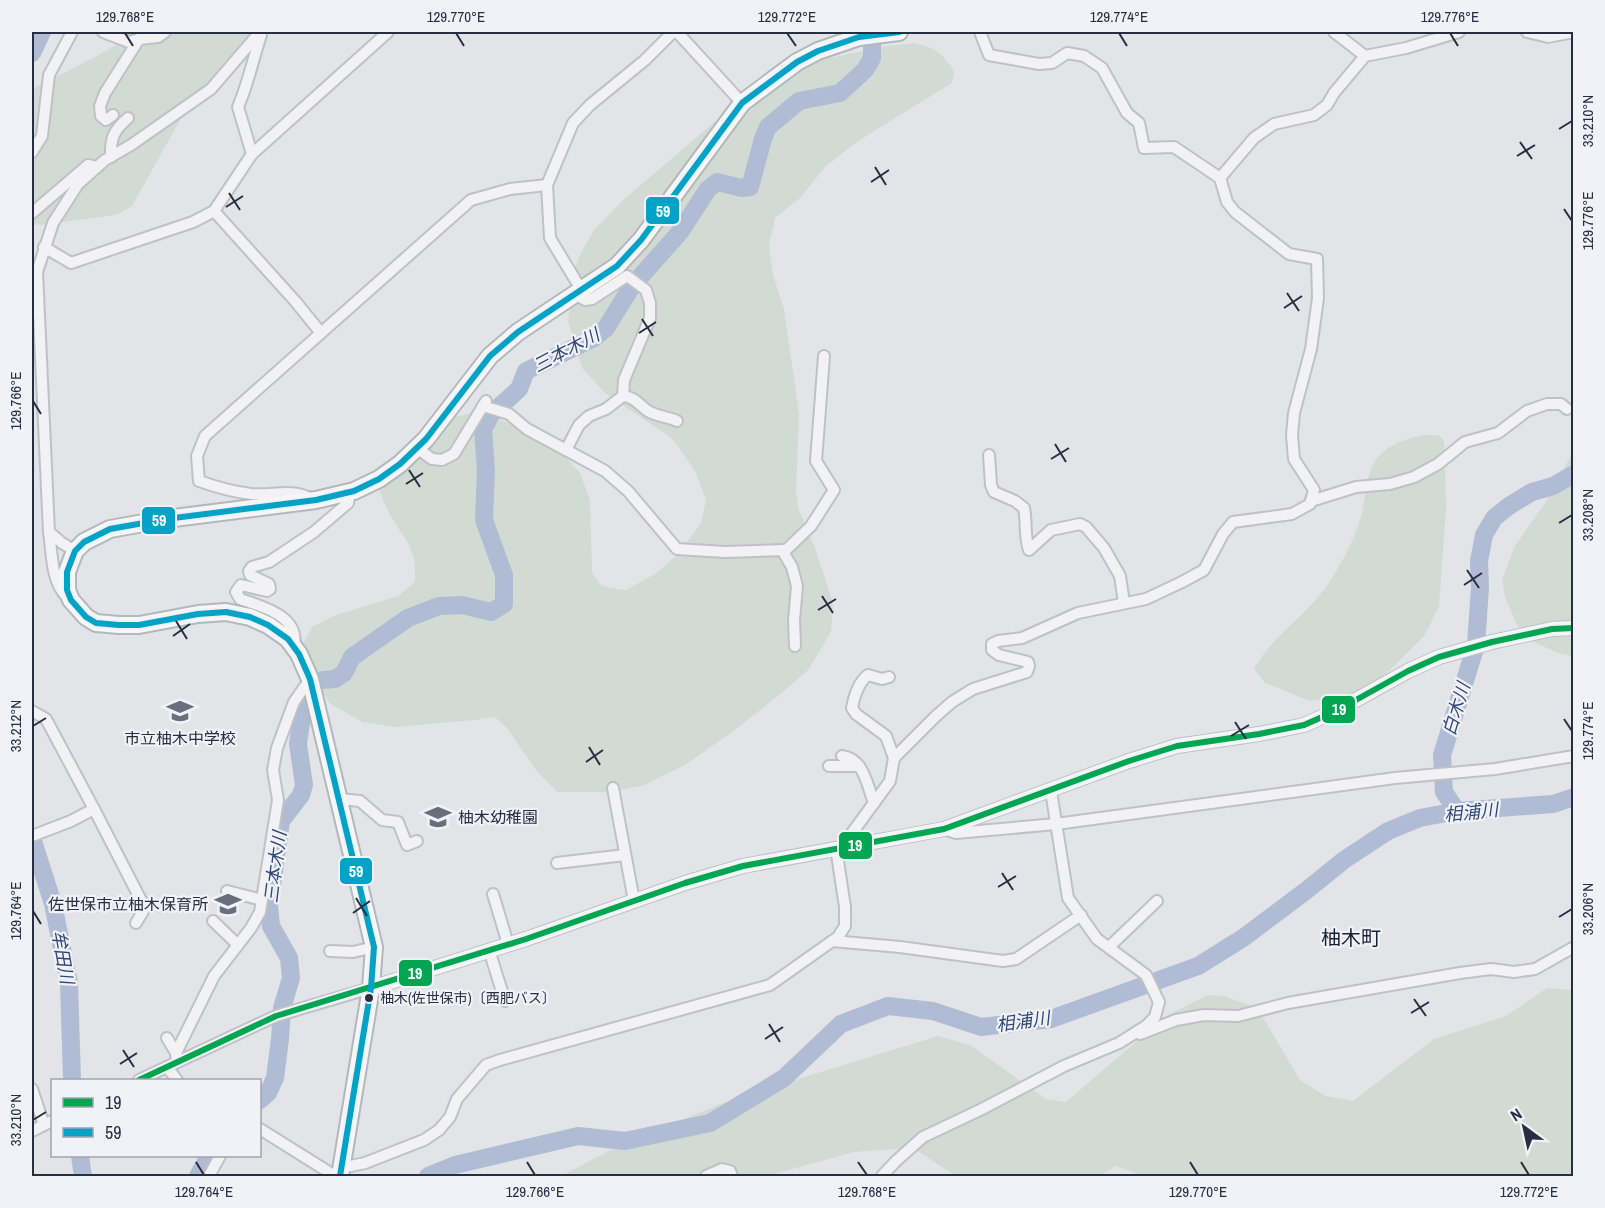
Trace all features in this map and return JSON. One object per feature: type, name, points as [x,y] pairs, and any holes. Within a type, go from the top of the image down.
[{"type":"highway","points":[[339,1174],[371,988],[374,947],[310,679],[288,639],[268,625],[250,617],[226,612],[119,626],[96,622],[86,617],[71,600],[67,590],[67,572],[75,551],[84,542],[110,529],[166,519],[316,500],[350,492],[379,479],[400,464],[426,439],[490,356],[518,332],[616,266],[641,240],[742,103],[797,62],[818,51],[859,37],[899,32]]},
{"type":"main road","points":[[371,988],[743,866],[944,829],[1129,761],[1178,747],[1304,725],[1338,710],[1408,671],[1439,657],[1492,642],[1552,629],[1574,628]]},
{"type":"street","points":[[32,152],[42,136],[50,75],[72,32]]},
{"type":"street","points":[[103,32],[129,42],[158,38],[165,32]]},
{"type":"street","points":[[252,154],[237,107],[247,86],[261,32]]},
{"type":"street","points":[[71,600],[62,592],[57,582],[49,532],[37,272],[44,247],[52,224],[78,184],[111,157],[211,89],[261,32]]},
{"type":"street","points":[[44,247],[71,263],[193,222],[214,211],[252,154],[388,32]]},
{"type":"street","points":[[623,396],[624,380],[650,318],[650,303],[646,290],[627,276],[592,299],[585,300],[550,238],[547,185],[573,123],[590,105],[675,32],[742,103]]},
{"type":"street","points":[[894,758],[952,702],[973,689],[1027,672],[1028,662],[999,655],[992,650],[992,644],[1022,638],[1078,613],[1146,598],[1204,570],[1222,534],[1233,522],[1292,514],[1310,504],[1314,490],[1294,459],[1292,435],[1294,413],[1311,349],[1318,298],[1317,259],[1289,254],[1235,212],[1227,202],[1220,178],[1174,147],[1144,148],[1139,123],[1127,113],[1102,68],[1084,56],[1067,53],[1052,63],[1039,64],[989,55],[980,32]]},
{"type":"street","points":[[1334,32],[1365,56]]},
{"type":"street","points":[[1220,178],[1254,138],[1274,124],[1314,115],[1327,105],[1334,93],[1365,56],[1406,48],[1459,32]]},
{"type":"street","points":[[1527,32],[1548,37],[1574,32]]},
{"type":"street","points":[[112,115],[106,120],[101,116],[100,106],[105,93],[139,39]]},
{"type":"street","points":[[111,157],[110,142],[114,132],[128,118]]},
{"type":"street","points":[[32,213],[78,171],[88,165],[97,167]]},
{"type":"street","points":[[316,500],[300,493],[253,494],[225,490],[199,481],[197,456],[205,436],[471,200],[510,189],[547,185]]},
{"type":"street","points":[[214,211],[321,333]]},
{"type":"street","points":[[417,448],[432,459],[442,460],[454,454],[484,404],[508,414],[526,429],[605,471],[628,491],[677,549],[725,552],[782,550],[811,526],[834,490],[816,461],[824,356]]},
{"type":"street","points":[[566,450],[579,424],[623,396],[632,397],[650,412],[676,421]]},
{"type":"street","points":[[1311,501],[1356,487],[1390,483],[1414,477],[1438,464],[1465,442],[1498,433],[1527,411],[1547,404],[1561,404],[1567,409]]},
{"type":"street","points":[[989,455],[991,485],[994,492],[1015,501],[1024,508],[1027,523],[1025,532],[1029,550],[1051,530],[1080,524],[1086,526],[1104,548],[1120,576],[1124,603]]},
{"type":"street","points":[[294,648],[296,637],[288,621],[264,607],[240,599],[236,592],[241,585],[267,591],[270,589],[269,584],[250,575],[249,571],[252,567],[269,562],[314,532],[348,503],[350,492]]},
{"type":"street","points":[[49,532],[75,551]]},
{"type":"street","points":[[782,550],[792,567],[797,586],[794,620],[795,646]]},
{"type":"street","points":[[261,1131],[339,1174],[423,1140],[439,1130],[450,1117],[457,1099],[486,1065],[770,985],[838,937],[846,926],[839,848],[890,782],[894,758],[886,736],[856,714],[852,708],[864,678],[868,675],[882,679],[889,677]]},
{"type":"street","points":[[174,1060],[214,976],[260,912],[278,800],[273,770],[277,748],[294,702],[310,679]]},
{"type":"street","points":[[32,711],[46,719],[146,908],[136,923]]},
{"type":"street","points":[[842,756],[854,759],[860,766],[874,803]]},
{"type":"street","points":[[944,829],[956,833],[1056,824],[1383,780],[1496,769],[1574,756]]},
{"type":"street","points":[[829,766],[860,766]]},
{"type":"street","points":[[613,788],[634,901]]},
{"type":"street","points":[[882,1176],[923,1137],[1064,1066],[1101,1051],[1131,1035],[1155,1017],[1159,1002],[1146,975],[1098,939],[1068,898],[1051,791]]},
{"type":"street","points":[[339,799],[360,801],[382,820],[398,822],[407,844],[417,841]]},
{"type":"street","points":[[32,836],[71,821],[94,808]]},
{"type":"street","points":[[557,863],[625,855]]},
{"type":"street","points":[[227,891],[262,900]]},
{"type":"street","points":[[493,894],[508,944]]},
{"type":"street","points":[[1109,947],[1157,902]]},
{"type":"street","points":[[832,941],[900,947],[1003,961],[1017,959],[1080,915]]},
{"type":"street","points":[[213,921],[238,945]]},
{"type":"street","points":[[330,951],[353,952],[374,947]]},
{"type":"street","points":[[1131,1035],[1142,1034],[1176,1020],[1204,1015],[1238,1016],[1288,1003],[1460,973],[1491,969],[1514,972],[1535,969],[1574,947]]},
{"type":"street","points":[[489,950],[505,1001]]},
{"type":"street","points":[[141,1079],[174,1060],[276,1016],[371,988]]},
{"type":"street","points":[[167,1038],[177,1079]]},
{"type":"street","points":[[32,1089],[48,1123],[32,1131]]},
{"type":"street","points":[[209,1176],[218,1157]]},
{"type":"street","points":[[706,1176],[722,1169],[730,1171],[732,1176]]},
{"type":"shaded area","points":[[139,32],[262,32],[186,109],[132,206],[116,215],[41,225],[32,224],[32,89]]},
{"type":"shaded area","points":[[914,43],[933,49],[942,55],[954,71],[952,83],[858,141],[826,166],[800,198],[775,218],[769,246],[773,275],[784,309],[799,413],[796,493],[799,510],[815,548],[833,603],[831,632],[808,670],[732,732],[685,765],[642,786],[607,792],[557,792],[535,769],[507,728],[495,717],[396,727],[362,722],[331,704],[303,667],[303,644],[312,627],[336,615],[398,596],[415,582],[414,558],[411,550],[378,487],[432,428],[455,417],[477,412],[508,423],[564,456],[580,473],[590,500],[592,572],[600,584],[609,588],[626,590],[655,574],[678,554],[701,523],[706,500],[695,471],[673,439],[605,393],[582,368],[568,321],[574,270],[580,255],[594,230],[624,199],[756,87],[816,61]]},
{"type":"shaded area","points":[[1423,435],[1438,435],[1444,440],[1446,508],[1439,606],[1425,635],[1383,677],[1352,695],[1309,701],[1264,682],[1254,669],[1269,647],[1318,598],[1346,553],[1361,517],[1370,472],[1378,457],[1391,446]]},
{"type":"shaded area","points":[[1573,452],[1573,656],[1561,654],[1536,643],[1518,627],[1505,598],[1502,579],[1515,546],[1545,503]]},
{"type":"shaded area","points":[[1547,988],[1573,990],[1573,1176],[1142,1176],[1116,1166],[1100,1176],[956,1176],[913,1148],[854,1152],[767,1176],[561,1176],[626,1142],[736,1098],[938,1036],[970,1045],[1046,1099],[1066,1102],[1166,1016],[1208,995],[1225,996],[1258,1009],[1300,1080],[1325,1096],[1353,1101],[1434,1039],[1506,1016]]},
{"type":"waterway","name":"牟田川","points":[[32,53],[42,32]]},
{"type":"waterway","name":"三本木川","points":[[323,680],[335,679],[344,673],[352,657],[408,618],[439,606],[462,605],[491,612],[504,604],[504,575],[484,520],[486,470],[483,430],[491,414],[519,389],[526,371],[594,338],[606,328],[632,286],[680,232],[708,189],[717,182],[742,188],[750,187],[768,127],[799,101],[840,93],[865,70],[872,58],[872,44]]},
{"type":"waterway","name":"白木川","points":[[1457,811],[1444,792],[1442,755],[1476,645],[1480,588],[1479,561],[1484,535],[1494,518],[1509,506],[1532,492],[1553,486],[1574,474]]},
{"type":"waterway","name":"三本木川","points":[[261,1099],[268,1093],[275,1078],[282,1008],[291,978],[289,958],[271,926],[269,906],[281,821],[301,795],[304,785],[298,744],[304,702]]},
{"type":"waterway","name":"相浦川","points":[[428,1176],[455,1165],[578,1136],[625,1141],[710,1123],[784,1078],[841,1024],[888,1006],[933,1011],[981,1027],[1051,1019],[1198,966],[1243,938],[1344,860],[1388,831],[1420,818],[1457,811],[1553,804],[1574,797]]},
{"type":"waterway","name":"牟田川","points":[[32,838],[53,904],[69,983],[72,1079]]},
{"type":"waterway","name":"牟田川","points":[[80,1157],[83,1176]]},
{"type":"waterway","name":"三本木川","points":[[198,1176],[208,1157]]},
{"type":"transit line","name":"59","points":[[340,1176],[371,988],[374,947],[310,679],[299,654],[288,639],[268,625],[250,617],[226,612],[198,614],[139,625],[96,623],[86,617],[71,600],[67,590],[67,572],[75,551],[84,542],[110,529],[166,519],[316,500],[354,491],[379,479],[400,464],[426,439],[490,356],[518,332],[617,266],[641,240],[742,103],[797,62],[818,51],[859,37],[899,32]]},
{"type":"transit line","name":"19","points":[[141,1079],[276,1016],[526,939],[685,883],[743,866],[944,829],[1129,761],[1177,746],[1304,725],[1338,710],[1408,671],[1439,657],[1492,642],[1552,629],[1574,628]]},
{"type":"place","name":"市立柚木中学校","points":[[180,711]]},
{"type":"place","name":"柚木幼稚園","points":[[438,817]]},
{"type":"place","name":"佐世保市立柚木保育所","points":[[228,904]]},
{"type":"place","name":"柚木(佐世保市)〔西肥バス〕","points":[[369,998]]},
{"type":"district","name":"柚木町","points":[[1351,937]]}]
